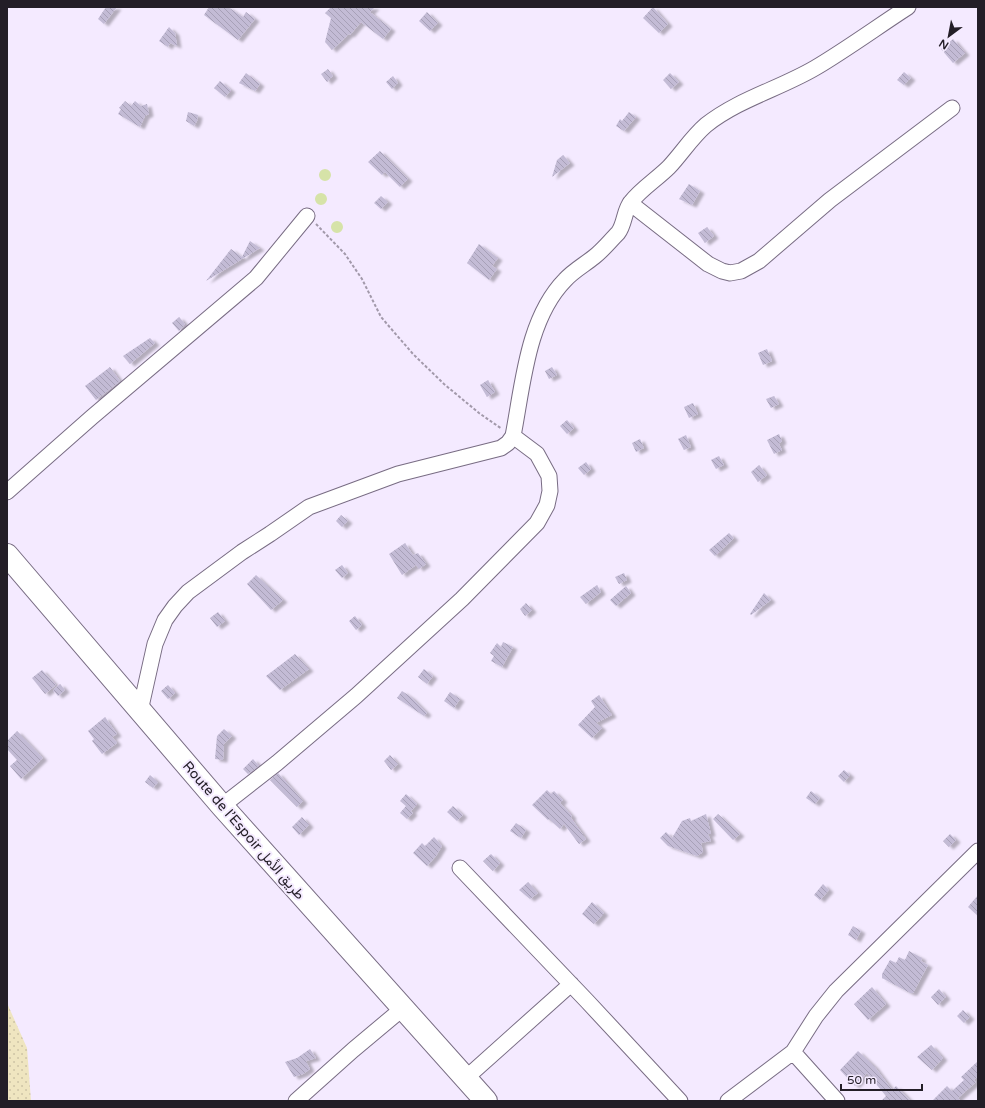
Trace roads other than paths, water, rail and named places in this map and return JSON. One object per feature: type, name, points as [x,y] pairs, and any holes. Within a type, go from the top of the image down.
[{"type":"highway","name":"Route de l’Espoir طريق الأمل","points":[[7,555],[222,806],[402,1008],[476,1094]]},
{"type":"street","points":[[140,711],[155,644],[165,620],[188,592],[242,552],[308,507],[398,474],[501,448],[508,443],[513,436],[523,374],[542,313],[550,298],[565,280],[594,257],[610,242],[622,227],[630,203],[669,167],[701,130],[721,114],[748,99],[788,82],[815,68],[908,7]]},
{"type":"street","points":[[630,203],[708,264],[730,274],[741,272],[759,261],[830,200],[952,108]]},
{"type":"street","points":[[7,492],[92,417],[256,278],[307,216]]},
{"type":"street","points":[[222,806],[277,763],[362,690],[462,599],[537,523],[547,505],[550,491],[549,476],[537,454],[513,436]]},
{"type":"street","points":[[728,1101],[793,1052],[816,1016],[836,991],[978,851]]},
{"type":"street","points":[[460,868],[680,1101]]},
{"type":"street","points":[[476,1094],[571,984]]},
{"type":"street","points":[[296,1101],[402,1008]]},
{"type":"street","points":[[793,1052],[837,1101]]}]
